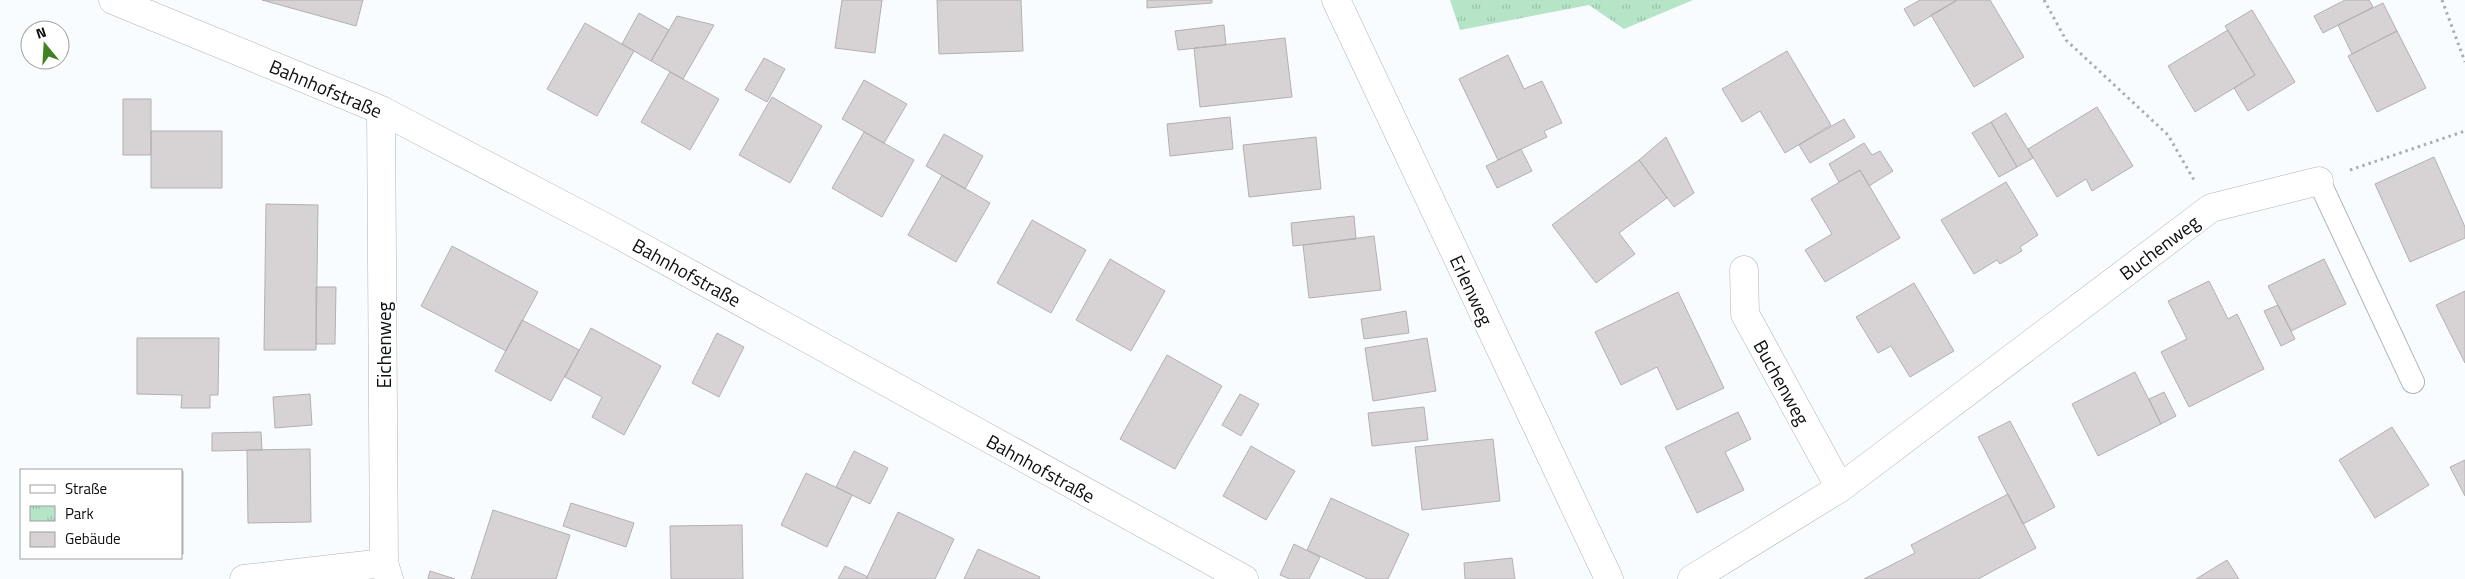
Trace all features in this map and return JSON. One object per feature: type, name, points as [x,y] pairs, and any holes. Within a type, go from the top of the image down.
[{"type":"street","name":"Bahnhofstraße","points":[[113,0],[381,110],[623,237],[1244,579]]},
{"type":"street","name":"Erlenweg","points":[[1336,0],[1609,579]]},
{"type":"street","name":"Eichenweg","points":[[381,110],[387,571]]},
{"type":"street","name":"Buchenweg","points":[[1692,579],[1840,488],[2211,208],[2319,180]]},
{"type":"street","name":"Buchenweg","points":[[1744,270],[1745,314],[1840,488]]},
{"type":"street","points":[[244,579],[387,571]]},
{"type":"lane","points":[[2319,180],[2412,382]]},
{"type":"path","points":[[2044,0],[2066,40],[2168,135],[2211,208]]},
{"type":"path","points":[[2442,0],[2465,62]]},
{"type":"path","points":[[2319,180],[2465,131]]},
{"type":"green space","points":[[1450,0],[1693,0],[1624,29],[1589,5],[1460,30]]},
{"type":"building","points":[[262,0],[363,0],[356,26]]},
{"type":"building","points":[[842,0],[882,0],[875,53],[835,48]]},
{"type":"building","points":[[937,0],[1021,0],[1023,51],[939,54]]},
{"type":"building","points":[[1147,0],[1212,0],[1212,3],[1147,8]]},
{"type":"building","points":[[1920,0],[1956,1],[1914,26],[1904,9]]},
{"type":"building","points":[[1957,0],[1990,0],[2024,57],[1974,87],[1931,15]]},
{"type":"building","points":[[2345,0],[2369,0],[2373,7],[2323,33],[2314,16]]},
{"type":"building","points":[[2383,3],[2397,31],[2352,54],[2338,25]]},
{"type":"building","points":[[2252,10],[2295,82],[2248,111],[2234,88],[2255,75],[2225,26]]},
{"type":"building","points":[[639,13],[669,30],[651,61],[622,44]]},
{"type":"building","points":[[677,16],[714,25],[683,79],[651,61]]},
{"type":"building","points":[[585,23],[634,51],[597,116],[547,89]]},
{"type":"building","points":[[1224,25],[1226,45],[1178,50],[1175,31]]},
{"type":"building","points":[[2228,30],[2255,75],[2195,112],[2168,66]]},
{"type":"building","points":[[2397,31],[2426,88],[2377,112],[2348,56]]},
{"type":"building","points":[[1285,38],[1292,97],[1200,107],[1194,48]]},
{"type":"building","points":[[1787,51],[1831,125],[1785,153],[1760,111],[1742,122],[1722,89]]},
{"type":"building","points":[[1508,55],[1524,89],[1542,81],[1562,123],[1544,131],[1547,137],[1498,160],[1459,79]]},
{"type":"building","points":[[764,58],[785,69],[767,102],[745,90]]},
{"type":"building","points":[[670,72],[719,99],[690,150],[641,122]]},
{"type":"building","points":[[864,80],[907,104],[884,143],[842,119]]},
{"type":"building","points":[[772,97],[822,126],[790,183],[739,155]]},
{"type":"building","points":[[123,99],[151,99],[151,155],[123,155]]},
{"type":"building","points":[[2097,107],[2133,166],[2092,191],[2086,179],[2057,197],[2028,149]]},
{"type":"building","points":[[2006,113],[2033,158],[2017,167],[1991,122]]},
{"type":"building","points":[[1230,117],[1233,149],[1170,156],[1167,124]]},
{"type":"building","points":[[1844,119],[1855,137],[1810,163],[1799,145]]},
{"type":"building","points":[[1991,122],[2017,167],[1999,177],[1972,133]]},
{"type":"building","points":[[151,131],[222,131],[222,188],[151,188]]},
{"type":"building","points":[[864,132],[914,160],[882,217],[832,188]]},
{"type":"building","points":[[944,134],[983,156],[965,189],[926,166]]},
{"type":"building","points":[[1316,137],[1321,189],[1249,197],[1243,145]]},
{"type":"building","points":[[1666,137],[1694,193],[1674,207],[1639,160]]},
{"type":"building","points":[[1864,143],[1872,155],[1880,151],[1893,171],[1869,186],[1860,170],[1839,182],[1829,164]]},
{"type":"building","points":[[1521,149],[1532,171],[1497,188],[1486,166]]},
{"type":"building","points":[[2434,157],[2465,227],[2465,238],[2410,262],[2375,184]]},
{"type":"building","points":[[1639,160],[1667,198],[1619,233],[1635,254],[1596,283],[1552,225]]},
{"type":"building","points":[[1860,170],[1900,238],[1825,282],[1805,250],[1832,234],[1811,199]]},
{"type":"building","points":[[942,175],[990,203],[956,262],[908,235]]},
{"type":"building","points":[[2006,182],[2038,235],[2020,247],[2022,251],[2000,264],[1997,260],[1974,274],[1941,220]]},
{"type":"building","points":[[266,204],[318,205],[316,350],[264,350]]},
{"type":"building","points":[[1354,216],[1356,239],[1293,246],[1291,223]]},
{"type":"building","points":[[1032,220],[1086,250],[1051,313],[997,283]]},
{"type":"building","points":[[1374,236],[1381,290],[1309,298],[1303,245]]},
{"type":"building","points":[[452,246],[538,292],[506,351],[421,306]]},
{"type":"building","points":[[1110,259],[1165,291],[1131,351],[1076,320]]},
{"type":"building","points":[[2324,259],[2346,304],[2291,331],[2268,286]]},
{"type":"building","points":[[2209,281],[2228,319],[2237,314],[2264,369],[2189,407],[2161,352],[2187,339],[2168,301]]},
{"type":"building","points":[[1914,283],[1954,351],[1910,377],[1891,346],[1878,353],[1856,317]]},
{"type":"building","points":[[316,287],[336,287],[335,344],[316,344]]},
{"type":"building","points":[[2465,291],[2465,363],[2436,305]]},
{"type":"building","points":[[1678,292],[1724,388],[1677,410],[1657,367],[1621,385],[1595,332]]},
{"type":"building","points":[[2278,305],[2295,339],[2281,346],[2264,311]]},
{"type":"building","points":[[1406,311],[1409,333],[1364,339],[1361,319]]},
{"type":"building","points":[[522,320],[579,350],[551,401],[495,371]]},
{"type":"building","points":[[591,328],[661,366],[624,435],[592,417],[602,397],[565,377]]},
{"type":"building","points":[[717,333],[744,347],[719,397],[692,383]]},
{"type":"building","points":[[137,338],[219,338],[218,395],[210,395],[210,408],[181,408],[182,395],[137,394]]},
{"type":"building","points":[[1427,338],[1436,391],[1373,401],[1365,348]]},
{"type":"building","points":[[1167,355],[1222,386],[1175,469],[1120,439]]},
{"type":"building","points":[[2135,372],[2161,424],[2098,456],[2072,404]]},
{"type":"building","points":[[2164,392],[2176,416],[2161,424],[2149,399]]},
{"type":"building","points":[[310,394],[312,425],[275,428],[273,397]]},
{"type":"building","points":[[1240,394],[1259,404],[1241,436],[1222,425]]},
{"type":"building","points":[[1424,407],[1428,440],[1372,446],[1368,413]]},
{"type":"building","points":[[1738,412],[1751,439],[1725,452],[1744,490],[1697,513],[1665,447]]},
{"type":"building","points":[[2010,421],[2055,507],[2023,524],[1978,437]]},
{"type":"building","points":[[2392,427],[2429,485],[2375,518],[2339,460]]},
{"type":"building","points":[[261,432],[262,450],[212,451],[212,433]]},
{"type":"building","points":[[1493,439],[1500,501],[1422,510],[1415,447]]},
{"type":"building","points":[[1251,446],[1295,471],[1266,520],[1223,496]]},
{"type":"building","points":[[310,449],[311,522],[248,523],[247,450]]},
{"type":"building","points":[[854,451],[888,468],[870,504],[836,487]]},
{"type":"building","points":[[2465,460],[2465,496],[2450,467]]},
{"type":"building","points":[[182,471],[183,471],[182,513]]},
{"type":"building","points":[[806,473],[852,495],[827,547],[781,525]]},
{"type":"building","points":[[2008,494],[2036,548],[1978,579],[1864,579],[1915,553],[1911,545]]},
{"type":"building","points":[[1331,498],[1409,534],[1388,579],[1368,579],[1307,550]]},
{"type":"building","points":[[571,503],[634,523],[626,547],[563,526]]},
{"type":"building","points":[[493,510],[570,535],[556,579],[471,579]]},
{"type":"building","points":[[898,512],[954,539],[935,579],[866,579]]},
{"type":"building","points":[[182,513],[183,513],[182,554]]},
{"type":"building","points":[[742,525],[743,579],[671,579],[670,526]]},
{"type":"building","points":[[1294,544],[1320,557],[1309,579],[1290,579],[1280,575]]},
{"type":"building","points":[[978,549],[1040,577],[1039,579],[964,579]]},
{"type":"building","points":[[1512,558],[1515,579],[1465,579],[1464,563]]},
{"type":"building","points":[[2227,560],[2239,579],[2196,579]]},
{"type":"building","points":[[845,566],[868,577],[866,579],[838,579]]},
{"type":"building","points":[[430,571],[455,579],[428,579]]}]
